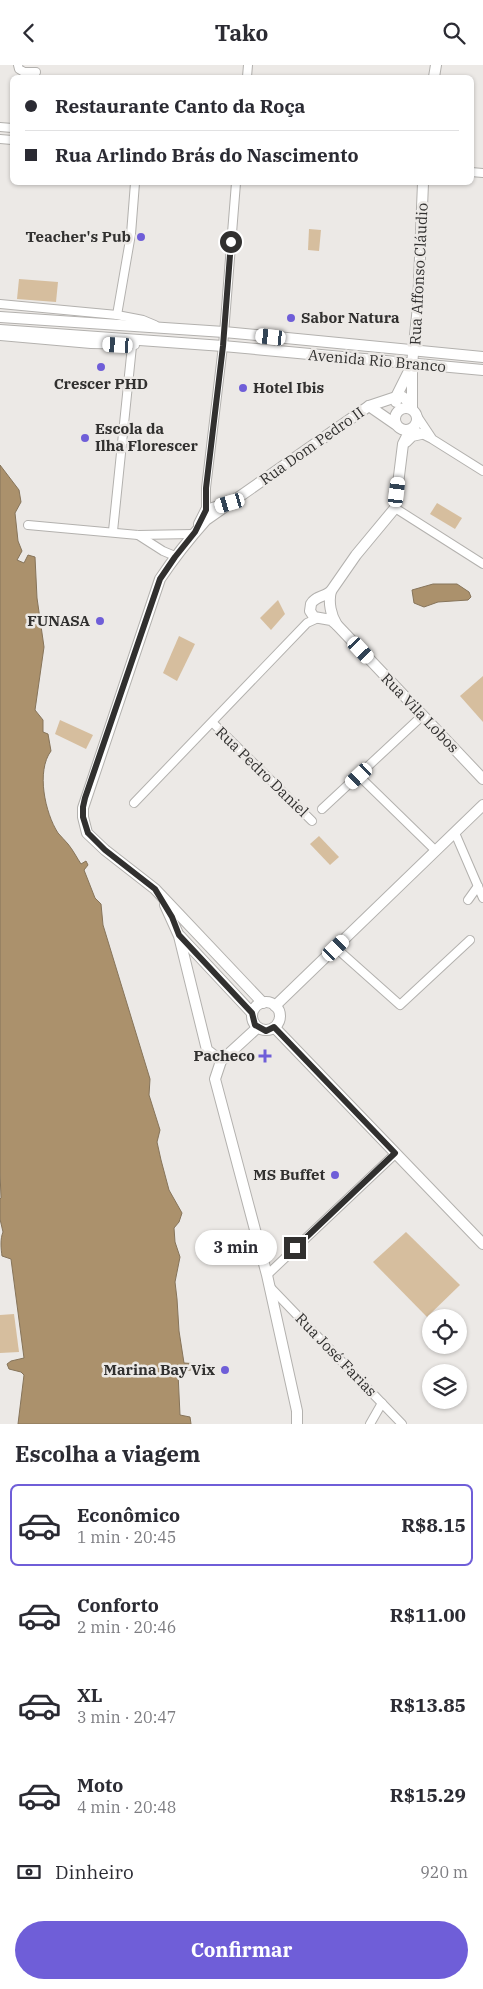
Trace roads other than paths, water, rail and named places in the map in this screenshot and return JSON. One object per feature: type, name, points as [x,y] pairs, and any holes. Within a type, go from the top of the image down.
[{"type":"street","points":[[18,65],[19,69],[24,71],[36,72]]},
{"type":"street","points":[[117,315],[132,233],[135,185]]},
{"type":"street","points":[[206,515],[206,488],[223,346],[236,185]]},
{"type":"street","name":"Rua Affonso Cláudio","points":[[395,508],[403,444],[396,421],[396,397],[412,364],[415,352],[423,185]]},
{"type":"street","name":"Avenida Rio Branco","points":[[0,304],[117,315],[142,319],[159,327]]},
{"type":"street","name":"Avenida Rio Branco","points":[[0,317],[224,332],[415,352],[483,357]]},
{"type":"street","name":"Avenida Rio Branco","points":[[0,330],[95,335],[483,371]]},
{"type":"street","name":"Avenida Rio Branco","points":[[0,336],[132,346],[152,340]]},
{"type":"street","points":[[113,531],[132,346]]},
{"type":"street","name":"Rua Affonso Cláudio","points":[[412,364],[414,411]]},
{"type":"street","points":[[396,397],[403,397],[432,439]]},
{"type":"street","name":"Rua Dom Pedro II","points":[[155,889],[105,850],[88,833],[83,817],[83,807],[160,579],[206,515],[230,503],[369,406],[396,397]]},
{"type":"street","name":"Rua Dom Pedro II","points":[[369,406],[396,421]]},
{"type":"street","points":[[414,411],[404,408],[396,421],[403,431],[414,431],[432,439],[483,471]]},
{"type":"street","points":[[414,411],[416,424],[414,431]]},
{"type":"street","name":"Rua Affonso Cláudio","points":[[403,444],[414,431]]},
{"type":"street","points":[[134,803],[213,723],[307,623],[317,616],[328,615],[331,607],[329,596],[331,591],[356,555],[395,508],[483,564]]},
{"type":"street","points":[[28,525],[113,531],[138,535],[194,533]]},
{"type":"street","points":[[138,535],[175,557]]},
{"type":"street","points":[[317,616],[313,601],[331,591]]},
{"type":"street","points":[[319,597],[326,599],[331,607]]},
{"type":"street","name":"Rua Vila Lobos","points":[[331,607],[333,619],[337,625]]},
{"type":"street","name":"Rua Vila Lobos","points":[[317,616],[331,620],[337,625],[483,779]]},
{"type":"street","points":[[322,809],[422,716]]},
{"type":"street","name":"Rua Pedro Daniel","points":[[213,723],[312,821]]},
{"type":"street","points":[[359,776],[436,851]]},
{"type":"street","points":[[275,1006],[483,805]]},
{"type":"street","points":[[455,833],[483,898]]},
{"type":"street","points":[[468,900],[478,886]]},
{"type":"street","points":[[155,889],[172,917],[179,935],[207,1050],[221,1061]]},
{"type":"street","points":[[155,889],[263,1003]]},
{"type":"street","points":[[179,935],[252,1013],[253,1023],[257,1028],[266,1031],[274,1027],[280,1017],[275,1006]]},
{"type":"street","points":[[336,948],[400,1005],[470,940]]},
{"type":"street","points":[[252,1013],[257,1005],[263,1003],[275,1006]]},
{"type":"street","points":[[274,1027],[483,1244]]},
{"type":"street","points":[[257,1028],[221,1061],[215,1079],[267,1280],[297,1411],[297,1424]]},
{"type":"street","points":[[267,1280],[395,1153]]},
{"type":"street","name":"Rua José Farias","points":[[267,1280],[402,1424]]},
{"type":"street","points":[[370,1424],[382,1403]]},
{"type":"place","name":"Teacher's Pub","points":[[141,237]]},
{"type":"place","name":"Sabor Natura","points":[[291,318]]},
{"type":"place","name":"Crescer PHD","points":[[101,367]]},
{"type":"place","name":"Hotel Ibis","points":[[243,388]]},
{"type":"place","name":"Escola da Ilha Florescer","points":[[85,438]]},
{"type":"place","name":"FUNASA","points":[[100,621]]},
{"type":"place","name":"Pacheco","points":[[265,1056]]},
{"type":"place","name":"MS Buffet","points":[[335,1175]]},
{"type":"place","name":"Marina Bay Vix","points":[[225,1370]]}]
